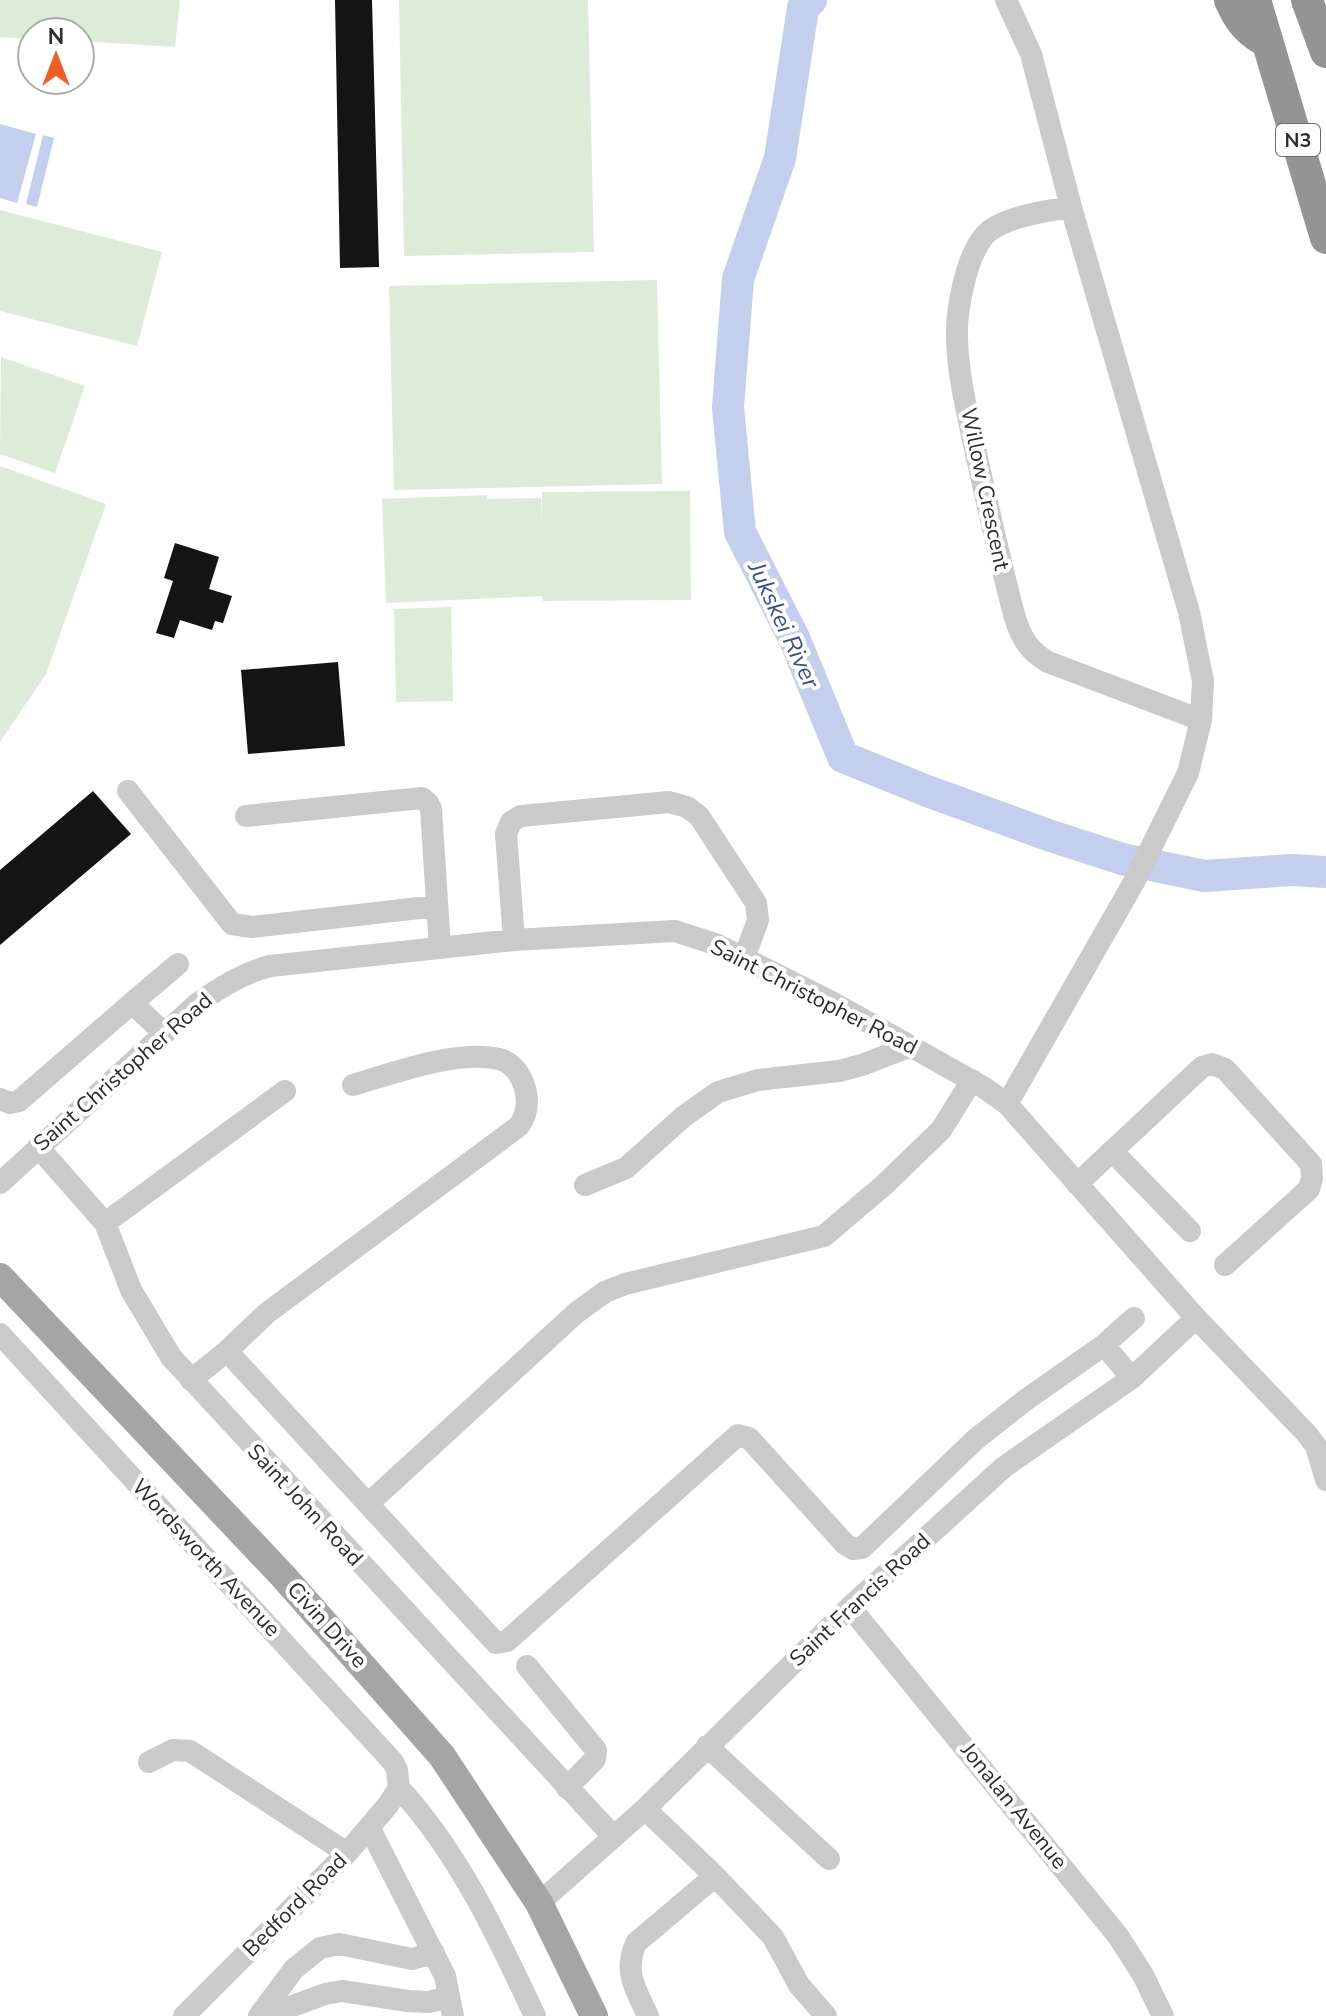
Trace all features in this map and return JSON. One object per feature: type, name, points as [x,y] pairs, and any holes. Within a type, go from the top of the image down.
[{"type":"highway","points":[[1230,0],[1240,21],[1251,33],[1268,42]]},
{"type":"highway","name":"N3","points":[[1255,0],[1326,238]]},
{"type":"highway","points":[[1307,0],[1326,52]]},
{"type":"main road","name":"Civin Drive","points":[[0,1277],[262,1553],[414,1723],[465,1787],[539,1903],[594,2016]]},
{"type":"street","points":[[990,0],[1004,0],[1031,54],[1071,207],[1189,612],[1203,681],[1201,720],[1188,773],[1166,821],[1007,1104]]},
{"type":"street","name":"Willow Crescent","points":[[1071,207],[1042,212],[988,232],[977,244],[970,262],[957,316],[959,367],[1015,618],[1021,638],[1031,652],[1048,662],[1201,720]]},
{"type":"street","points":[[128,791],[232,924],[252,927],[437,906]]},
{"type":"street","points":[[246,816],[422,798],[431,809],[440,948]]},
{"type":"street","points":[[514,940],[506,834],[511,822],[521,816],[669,802],[687,807],[699,816],[756,903],[758,920],[744,958]]},
{"type":"street","name":"Saint Christopher Road","points":[[0,1183],[198,1003],[227,983],[255,970],[514,940],[675,931],[718,945],[832,1002],[972,1080],[1007,1104],[1196,1318],[1306,1433],[1316,1446],[1326,1480]]},
{"type":"street","points":[[0,1099],[10,1103],[19,1101],[178,964]]},
{"type":"street","points":[[132,1003],[164,1033]]},
{"type":"street","points":[[585,1185],[626,1168],[683,1117],[718,1092],[758,1080],[850,1068],[911,1046]]},
{"type":"street","points":[[191,1380],[267,1313],[519,1126],[528,1108],[519,1073],[501,1059],[462,1058],[353,1085]]},
{"type":"street","points":[[1077,1184],[1202,1067],[1212,1064],[1225,1069],[1311,1164],[1312,1178],[1309,1189],[1225,1265]]},
{"type":"street","points":[[368,1504],[564,1323],[605,1292],[625,1284],[824,1236],[884,1185],[941,1130],[972,1080]]},
{"type":"street","points":[[105,1223],[285,1091]]},
{"type":"street","name":"Saint John Road","points":[[38,1147],[105,1223],[139,1306],[171,1357],[613,1836]]},
{"type":"street","points":[[1112,1151],[1190,1231]]},
{"type":"street","points":[[227,1351],[500,1644],[507,1641],[734,1436],[749,1438],[845,1544],[859,1549],[976,1439],[1104,1345],[1134,1318]]},
{"type":"street","name":"Saint Francis Road","points":[[539,1903],[645,1809],[850,1607],[1004,1467],[1132,1378],[1196,1318]]},
{"type":"street","name":"Wordsworth Avenue","points":[[0,1334],[393,1762],[399,1788],[428,1820],[463,1878],[502,1947],[535,2016]]},
{"type":"street","points":[[1104,1345],[1132,1378]]},
{"type":"street","name":"Jonalan Avenue","points":[[850,1607],[1118,1936],[1143,1975],[1163,2016]]},
{"type":"street","points":[[527,1666],[596,1750],[595,1759],[567,1788]]},
{"type":"street","points":[[707,1746],[829,1859]]},
{"type":"street","points":[[149,1762],[173,1750],[190,1751],[347,1853]]},
{"type":"street","name":"Bedford Road","points":[[184,2016],[347,1853],[399,1788]]},
{"type":"street","points":[[645,1809],[679,1839],[773,1937],[799,1985],[826,2016]]},
{"type":"street","points":[[358,1995],[451,2006],[445,1976],[369,1827]]},
{"type":"street","points":[[648,2016],[630,1976],[631,1955],[636,1943],[715,1876]]},
{"type":"street","points":[[262,2016],[294,1969],[320,1948],[339,1944],[412,1959],[434,1953]]},
{"type":"street","points":[[262,2016],[333,1992],[352,1992],[383,2016]]},
{"type":"green space","points":[[0,0],[180,0],[175,47],[96,42],[96,16],[16,16],[16,38],[0,37]]},
{"type":"green space","points":[[399,0],[588,0],[594,252],[404,256]]},
{"type":"green space","points":[[0,210],[162,252],[137,346],[0,311]]},
{"type":"green space","points":[[657,280],[662,484],[394,490],[389,286]]},
{"type":"green space","points":[[1,357],[85,386],[55,473],[0,454]]},
{"type":"green space","points":[[0,466],[106,504],[46,674],[0,742]]},
{"type":"green space","points":[[690,491],[691,600],[543,601],[542,596],[386,603],[382,499],[487,495],[488,502],[488,499],[541,498],[542,521],[542,492]]},
{"type":"green space","points":[[451,607],[453,701],[396,702],[394,609]]},
{"type":"water","points":[[0,124],[36,134],[17,203],[0,198]]},
{"type":"water","points":[[43,135],[54,138],[37,207],[26,204]]},
{"type":"building","points":[[335,0],[372,0],[379,267],[340,268]]},
{"type":"building","points":[[175,543],[219,557],[209,589],[232,596],[223,623],[215,621],[212,630],[180,620],[174,638],[156,633],[173,581],[164,578]]},
{"type":"building","points":[[338,662],[345,746],[248,754],[241,670]]},
{"type":"building","points":[[93,791],[131,834],[0,945],[0,870]]},
{"type":"waterway","name":"Jukskei River","points":[[811,0],[803,8],[780,158],[738,279],[728,407],[740,532],[794,638],[843,757],[927,791],[1122,859],[1204,876],[1292,870],[1326,872]]}]
